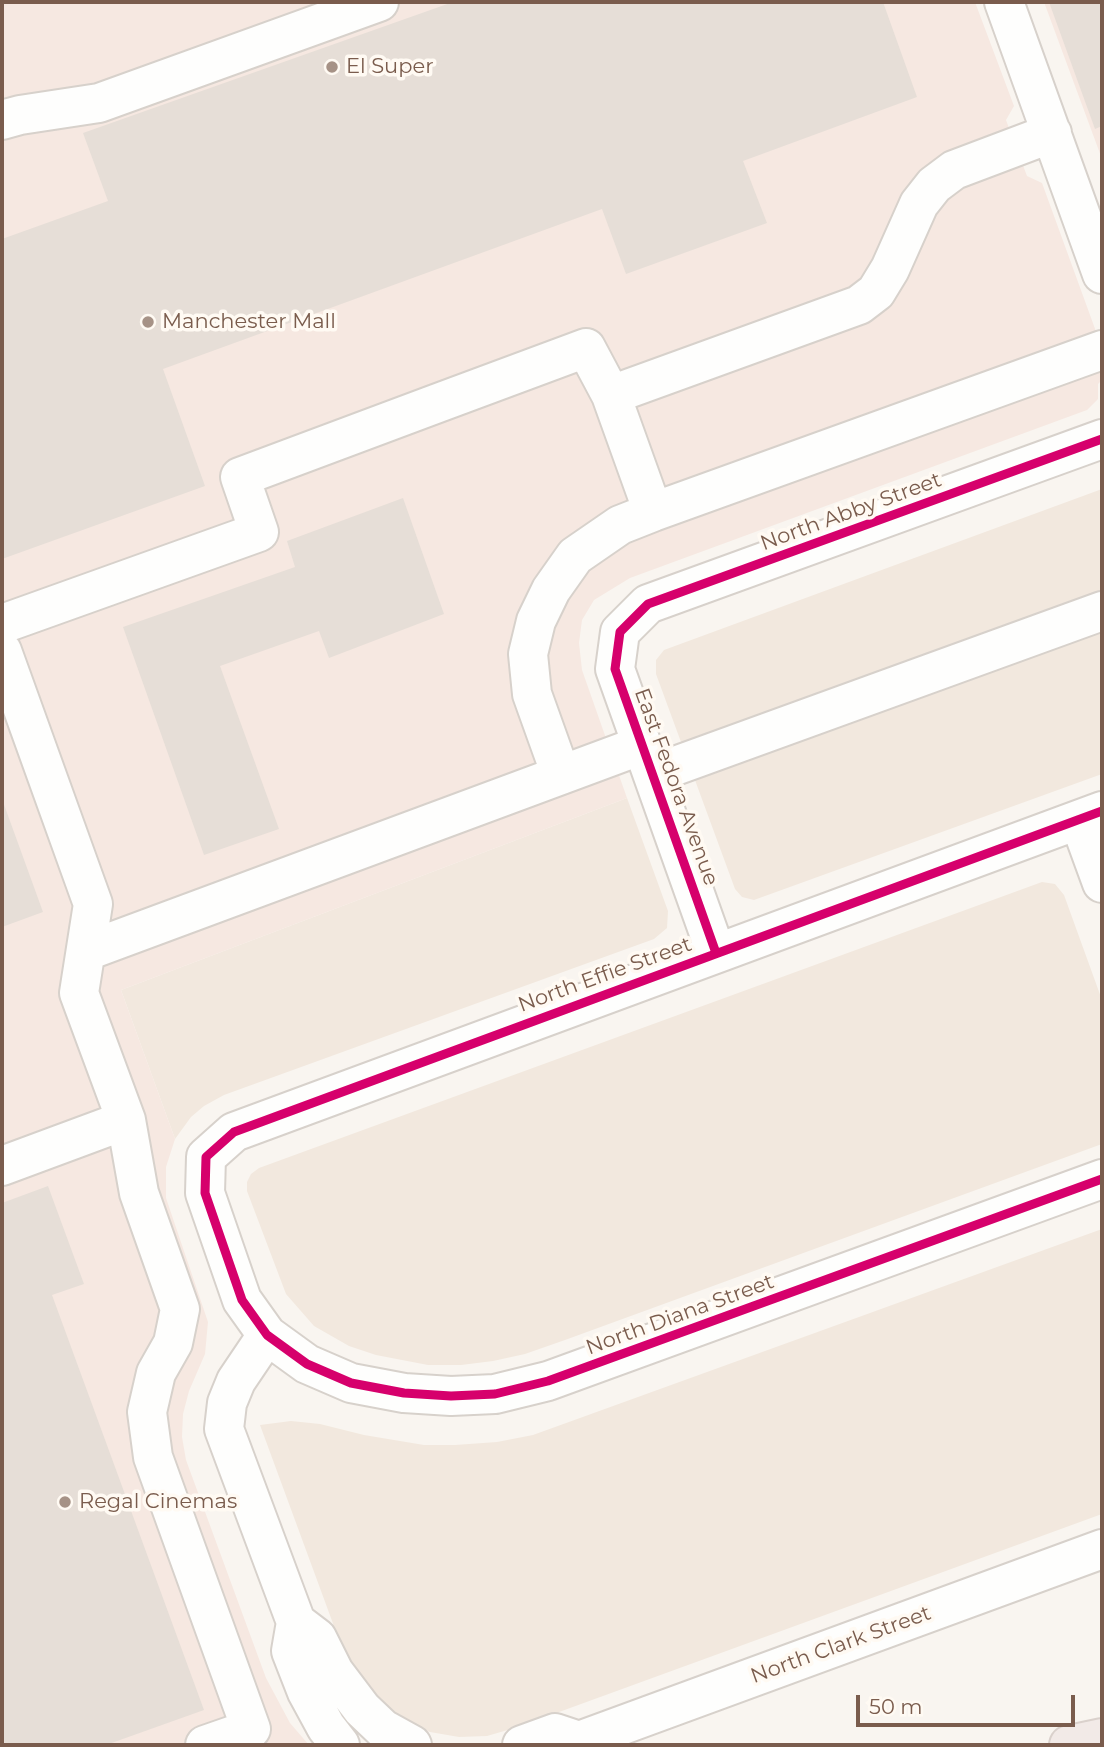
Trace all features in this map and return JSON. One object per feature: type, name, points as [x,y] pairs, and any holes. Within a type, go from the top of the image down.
[{"type":"highway","points":[[1069,1745],[1102,1738]]},
{"type":"street","points":[[2,120],[99,103],[379,2]]},
{"type":"street","points":[[1004,2],[1052,133],[1091,208],[1102,269]]},
{"type":"street","points":[[611,395],[859,305],[876,292],[890,269],[919,204],[934,185],[954,170],[1052,133]]},
{"type":"street","points":[[2,624],[259,532],[240,477],[586,348],[611,395],[653,512]]},
{"type":"street","points":[[561,775],[532,694],[528,654],[536,621],[551,590],[575,556],[620,526],[653,512],[1102,350]]},
{"type":"street","name":"North Abby Street","points":[[620,632],[649,604],[1102,439]]},
{"type":"street","points":[[86,951],[561,775],[648,760],[1102,611]]},
{"type":"street","name":"East Fedora Avenue","points":[[620,632],[615,669],[716,953]]},
{"type":"street","points":[[2,651],[93,904],[79,993],[126,1120],[139,1193],[180,1309],[173,1343],[156,1373],[146,1412],[153,1457],[251,1729],[205,1745]]},
{"type":"street","points":[[1091,815],[1102,883]]},
{"type":"street","name":"North Effie Street","points":[[206,1157],[234,1132],[1091,815]]},
{"type":"street","points":[[2,1166],[126,1120]]},
{"type":"street","name":"North Diana Street","points":[[206,1157],[205,1193],[242,1300],[267,1335],[307,1364],[351,1383],[451,1396],[495,1394],[548,1381],[1102,1179]]},
{"type":"street","points":[[267,1335],[236,1381],[227,1403],[224,1429],[296,1622],[290,1651],[307,1692],[326,1727],[340,1745]]},
{"type":"street","name":"North Clark Street","points":[[522,1745],[555,1733],[578,1743],[1102,1549]]},
{"type":"street","points":[[296,1622],[317,1638],[334,1672],[362,1709],[383,1729],[412,1745]]},
{"type":"shaded area","points":[[2,2],[975,2],[1014,106],[1006,120],[1027,176],[1042,183],[1102,348],[1102,380],[1098,384],[1098,399],[1087,410],[630,578],[594,600],[582,620],[579,643],[582,670],[627,798],[121,990],[175,1139],[166,1167],[166,1198],[208,1322],[205,1354],[189,1391],[183,1414],[182,1437],[186,1460],[266,1678],[290,1723],[309,1745],[2,1745]]},
{"type":"shaded area","points":[[1044,2],[1102,2],[1102,159]]},
{"type":"shaded area","points":[[1102,489],[1102,774],[754,900],[742,897],[735,889],[656,674],[656,660],[664,650]]},
{"type":"shaded area","points":[[627,798],[668,911],[667,928],[654,939],[224,1095],[191,1117],[175,1139],[121,990]]},
{"type":"shaded area","points":[[1042,882],[1055,884],[1064,895],[1102,1000],[1102,1144],[565,1340],[525,1354],[493,1361],[428,1365],[376,1355],[349,1346],[314,1326],[286,1294],[247,1191],[251,1174],[259,1168]]},
{"type":"shaded area","points":[[1102,1229],[1102,1514],[487,1736],[459,1737],[430,1732],[413,1725],[389,1712],[357,1678],[342,1648],[260,1425],[291,1421],[320,1424],[424,1445],[497,1442],[533,1435]]},
{"type":"building","name":"Manchester Mall","points":[[453,2],[883,2],[917,97],[743,161],[767,223],[626,274],[602,209],[163,369],[205,486],[2,559],[2,239],[108,201],[83,133]]},
{"type":"building","points":[[1049,2],[1102,2],[1102,126],[1095,129]]},
{"type":"building","points":[[403,498],[444,614],[329,658],[319,631],[220,666],[279,829],[204,855],[123,627],[295,567],[287,541]]},
{"type":"building","points":[[2,799],[43,912],[2,927]]},
{"type":"building","name":"Regal Cinemas","points":[[48,1186],[84,1284],[52,1295],[204,1710],[106,1745],[2,1745],[2,1203]]},
{"type":"cycle path","points":[[716,953],[615,669],[620,632],[648,604],[1102,439]]},
{"type":"cycle path","points":[[1102,811],[234,1132],[206,1157],[205,1193],[242,1300],[267,1335],[307,1364],[351,1383],[404,1393],[451,1396],[495,1394],[548,1381],[1102,1179]]},
{"type":"place","name":"El Super","points":[[332,67]]},
{"type":"place","name":"Manchester Mall","points":[[148,322]]},
{"type":"place","name":"Regal Cinemas","points":[[65,1502]]}]
